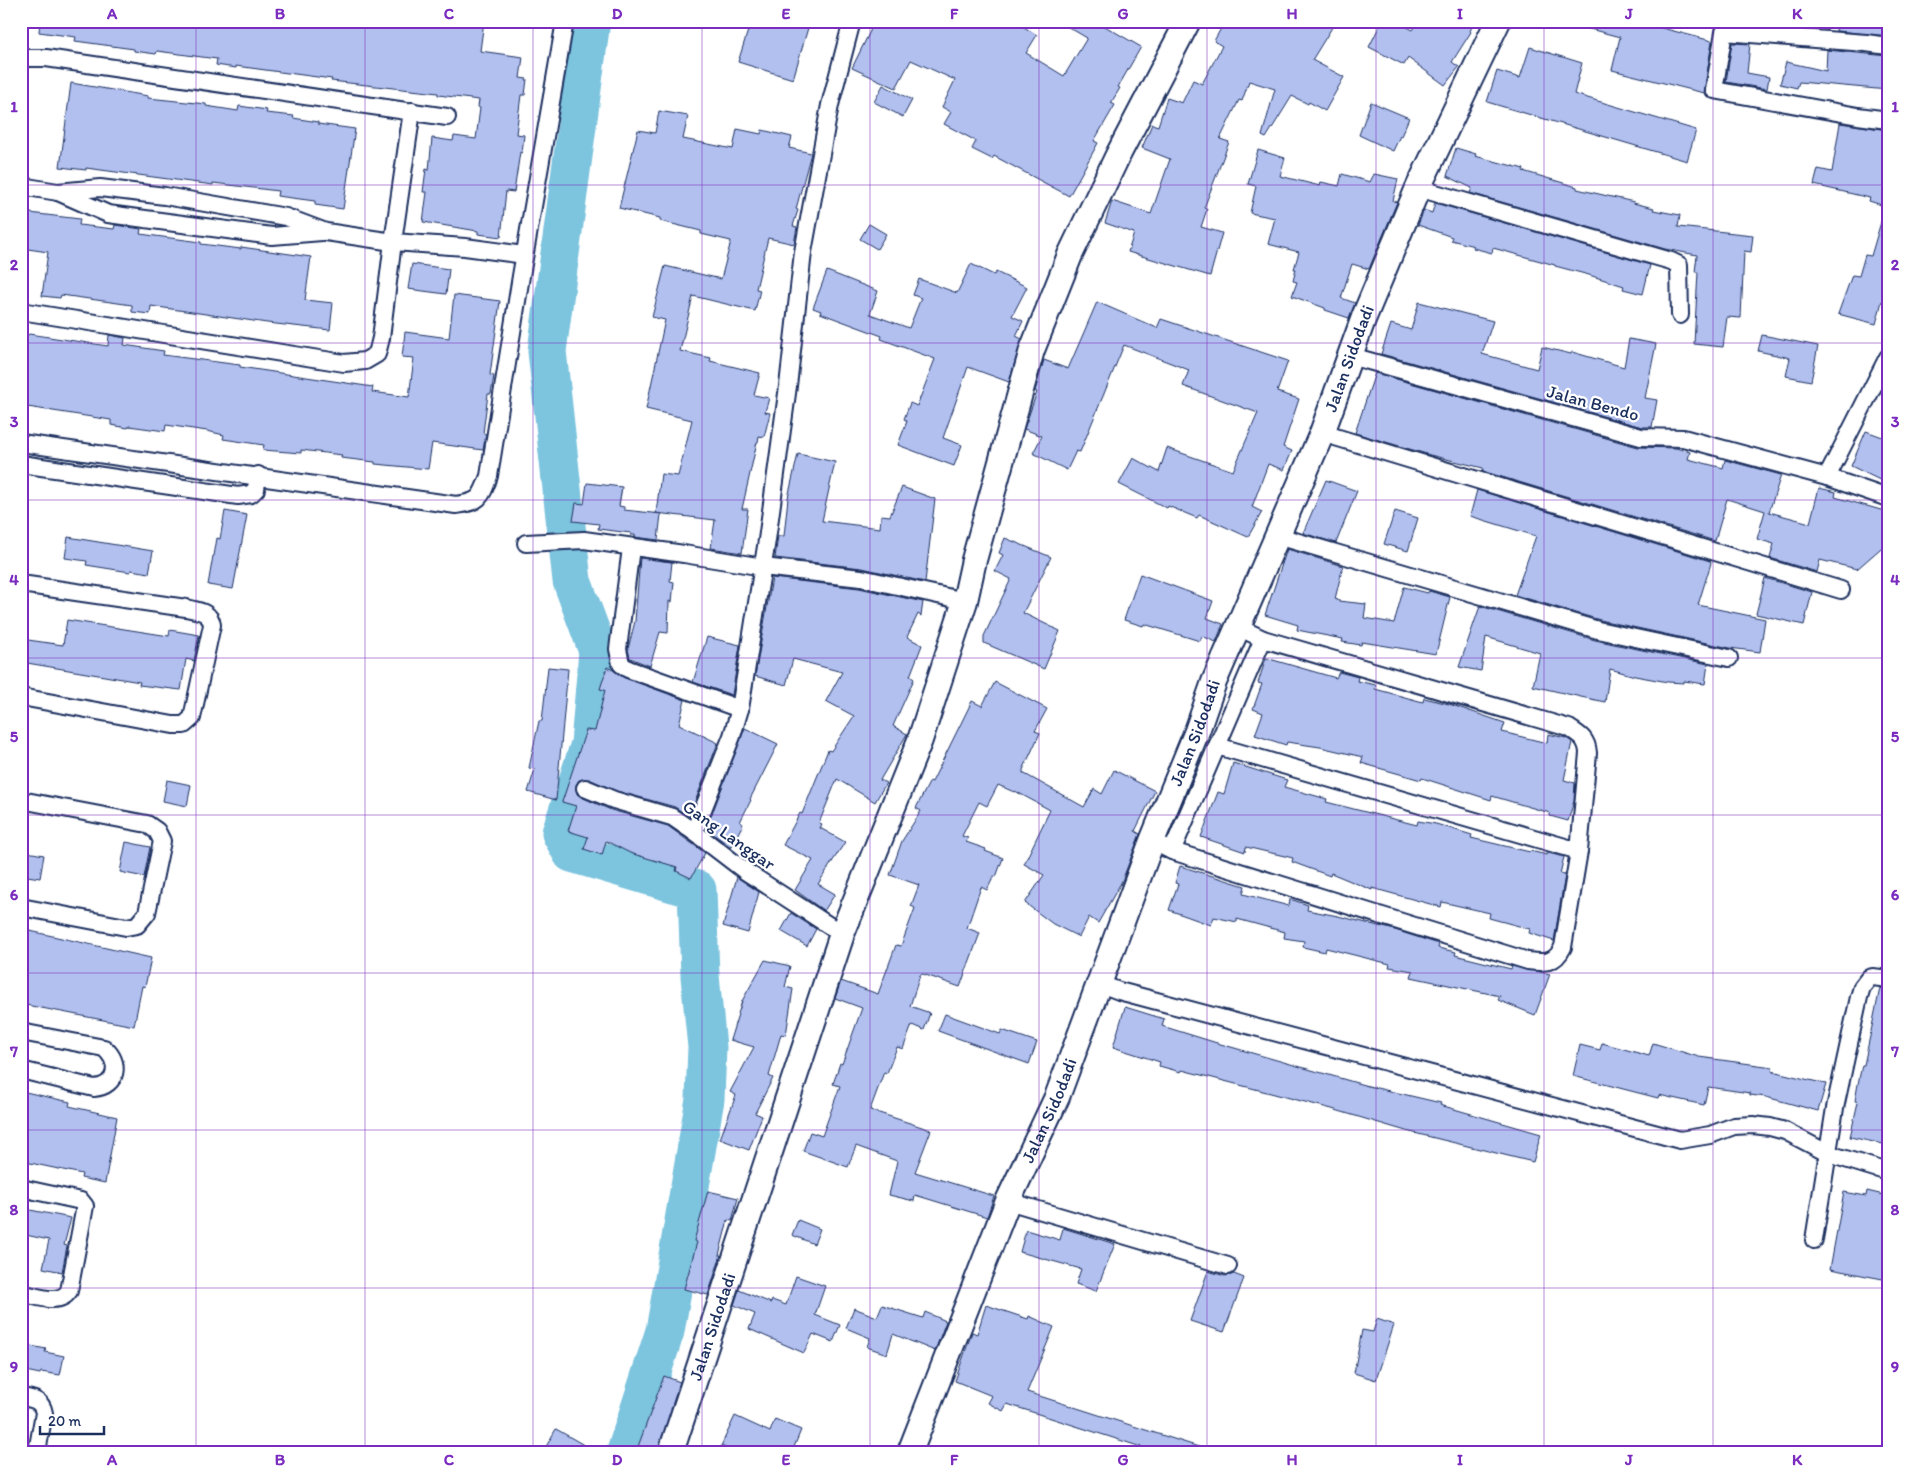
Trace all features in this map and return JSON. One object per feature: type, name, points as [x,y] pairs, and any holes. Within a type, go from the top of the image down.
[{"type":"street","points":[[21,443],[258,475],[456,505],[472,503],[482,494],[489,476],[524,255],[565,21]]},
{"type":"street","points":[[694,832],[732,736],[740,709],[763,568],[788,386],[803,252],[830,105],[852,21]]},
{"type":"street","name":"Jalan Sidodadi","points":[[671,1452],[842,934],[920,740],[965,601],[974,560],[1032,350],[1070,255],[1118,155],[1188,21]]},
{"type":"street","name":"Jalan Sidodadi","points":[[910,1452],[1008,1200],[1057,1097],[1098,983],[1162,846],[1238,627],[1322,433],[1364,317],[1418,188],[1498,21]]},
{"type":"street","points":[[1888,46],[1724,32],[1714,90],[1849,115],[1888,120]]},
{"type":"street","points":[[21,58],[46,58],[447,117]]},
{"type":"street","points":[[21,312],[344,363],[365,361],[377,354],[381,338],[412,112]]},
{"type":"street","points":[[21,186],[58,192],[108,214],[272,236],[326,232]]},
{"type":"street","points":[[58,192],[100,188],[165,196],[286,217],[326,232],[393,242],[466,246],[524,255]]},
{"type":"street","points":[[1418,188],[1671,261],[1679,265],[1680,315]]},
{"type":"street","name":"Jalan Bendo","points":[[1351,356],[1641,437],[1683,438],[1827,477],[1888,498]]},
{"type":"street","points":[[1827,477],[1888,357]]},
{"type":"street","points":[[1322,433],[1842,590]]},
{"type":"street","points":[[21,464],[238,496],[252,494],[256,489],[258,475]]},
{"type":"street","points":[[1278,536],[1598,630],[1729,658]]},
{"type":"street","points":[[526,543],[584,540],[684,554],[763,568],[861,578],[965,601]]},
{"type":"street","points":[[631,548],[618,648],[620,664],[628,669],[740,709]]},
{"type":"street","points":[[21,584],[186,608],[206,614],[210,617],[212,625],[192,718],[184,725],[173,725],[21,697]]},
{"type":"street","points":[[1238,627],[1263,639],[1569,728],[1588,743],[1579,851],[1563,948],[1553,961],[1544,964],[1528,961],[1162,846],[1217,746],[1263,639]]},
{"type":"street","points":[[1217,746],[1579,851]]},
{"type":"street","name":"Gang Langgar","points":[[585,788],[614,800],[672,817],[745,871],[842,934]]},
{"type":"street","points":[[21,800],[147,824],[157,830],[162,841],[147,913],[137,925],[126,927],[21,907]]},
{"type":"street","points":[[1814,1240],[1835,1108],[1862,986],[1869,978],[1888,979]]},
{"type":"street","points":[[1098,983],[1129,994],[1680,1140],[1710,1136],[1734,1126],[1753,1125],[1785,1131],[1829,1154],[1888,1172]]},
{"type":"street","points":[[21,1032],[104,1048],[114,1059],[115,1066],[109,1084],[103,1088],[94,1088],[21,1070]]},
{"type":"street","points":[[21,1188],[81,1200],[84,1203],[85,1212],[69,1291],[66,1295],[58,1299],[21,1293]]},
{"type":"street","points":[[1008,1200],[1228,1266]]},
{"type":"street","points":[[21,1397],[37,1401],[43,1406],[44,1413],[37,1452]]},
{"type":"building","points":[[40,21],[484,21],[480,51],[523,57],[520,78],[527,79],[525,95],[521,95],[516,134],[524,135],[522,153],[520,152],[514,192],[506,191],[501,237],[478,234],[478,231],[423,222],[427,192],[423,192],[426,169],[429,170],[432,138],[453,141],[454,136],[476,139],[480,108],[478,107],[479,100],[438,95],[438,93],[331,81],[332,79],[236,66],[236,68],[216,65],[217,59],[157,51],[156,54],[75,41],[76,37],[39,32]]},
{"type":"building","points":[[751,21],[810,21],[793,79],[738,62]]},
{"type":"building","points":[[875,21],[1014,21],[1037,35],[1026,53],[1064,76],[1087,38],[1058,21],[1096,21],[1141,47],[1118,87],[1120,88],[1111,103],[1115,105],[1094,141],[1098,143],[1069,196],[994,156],[992,159],[972,149],[976,141],[944,124],[951,112],[942,107],[955,80],[911,60],[896,88],[852,68]]},
{"type":"building","points":[[1225,21],[1336,21],[1312,60],[1344,77],[1325,111],[1309,102],[1308,104],[1292,96],[1266,138],[1262,136],[1275,89],[1249,81],[1242,101],[1239,100],[1220,139],[1229,142],[1204,208],[1207,209],[1201,227],[1222,233],[1210,276],[1128,252],[1134,233],[1105,223],[1112,201],[1151,214],[1170,159],[1142,148],[1152,124],[1158,126],[1167,98],[1182,103],[1193,80],[1202,84],[1222,46],[1214,41]]},
{"type":"building","points":[[1382,21],[1395,21],[1413,30],[1419,21],[1475,21],[1471,32],[1452,62],[1459,67],[1445,85],[1408,58],[1404,65],[1369,47]]},
{"type":"building","points":[[1583,21],[1635,21],[1712,41],[1704,93],[1612,70],[1620,37],[1582,27]]},
{"type":"building","points":[[1837,21],[1888,21],[1888,36],[1836,31]]},
{"type":"building","points":[[1732,43],[1750,44],[1747,73],[1769,77],[1767,89],[1726,82]]},
{"type":"building","points":[[1530,47],[1582,63],[1574,94],[1696,130],[1687,161],[1487,102],[1497,71],[1520,78]]},
{"type":"building","points":[[1827,50],[1888,56],[1888,90],[1799,82],[1797,88],[1780,84],[1786,62],[1826,71]]},
{"type":"building","points":[[71,83],[148,96],[148,98],[206,104],[206,106],[238,111],[239,106],[267,110],[266,113],[294,116],[293,118],[318,122],[318,124],[355,129],[343,209],[315,205],[315,201],[277,196],[278,191],[213,183],[213,185],[86,168],[86,170],[60,167]]},
{"type":"building","points":[[883,85],[912,100],[903,117],[874,102]]},
{"type":"building","points":[[1371,102],[1409,118],[1393,151],[1359,135]]},
{"type":"building","points":[[659,111],[688,116],[683,139],[733,149],[737,129],[761,134],[762,130],[792,137],[789,148],[811,153],[796,209],[798,210],[793,226],[797,227],[794,244],[768,238],[756,289],[760,290],[755,311],[693,296],[680,351],[711,358],[710,361],[760,373],[754,395],[769,398],[765,412],[770,413],[764,437],[759,436],[757,442],[742,509],[748,509],[742,553],[711,548],[715,520],[656,513],[661,474],[678,476],[692,420],[646,409],[665,320],[652,317],[665,266],[721,279],[731,241],[660,221],[660,218],[619,208],[638,130],[655,133]]},
{"type":"building","points":[[1840,123],[1888,130],[1888,207],[1869,201],[1870,198],[1814,185],[1818,169],[1832,172]]},
{"type":"building","points":[[1456,148],[1476,154],[1475,156],[1524,169],[1523,171],[1577,187],[1577,189],[1634,202],[1654,208],[1653,210],[1680,215],[1678,227],[1753,235],[1751,252],[1744,251],[1741,318],[1727,317],[1723,347],[1694,344],[1698,272],[1695,272],[1697,255],[1665,249],[1470,193],[1472,188],[1447,176]]},
{"type":"building","points":[[1258,150],[1285,158],[1280,176],[1320,186],[1321,182],[1339,186],[1342,174],[1370,182],[1374,174],[1398,179],[1393,201],[1397,202],[1369,269],[1352,264],[1341,298],[1355,303],[1349,318],[1292,296],[1297,282],[1293,281],[1299,252],[1268,244],[1275,218],[1250,213],[1256,186],[1248,184]]},
{"type":"building","points":[[1435,203],[1650,265],[1643,294],[1623,289],[1624,286],[1589,275],[1493,248],[1492,253],[1473,248],[1474,246],[1451,240],[1452,237],[1418,225],[1424,210],[1432,213]]},
{"type":"building","points":[[21,212],[80,219],[79,225],[114,229],[115,225],[141,229],[140,234],[201,242],[201,244],[241,249],[241,247],[311,257],[305,300],[333,303],[330,330],[151,306],[150,314],[132,312],[132,305],[61,295],[60,298],[42,296],[48,252],[21,248]]},
{"type":"building","points":[[1883,215],[1888,215],[1888,303],[1882,301],[1876,324],[1838,314],[1852,275],[1859,276],[1865,255],[1871,256]]},
{"type":"building","points":[[869,224],[886,234],[877,249],[860,239]]},
{"type":"building","points":[[412,264],[449,269],[446,294],[408,289]]},
{"type":"building","points":[[971,264],[994,275],[996,272],[1027,287],[1012,316],[1023,321],[1016,336],[1022,339],[1009,382],[968,367],[943,438],[962,445],[954,466],[898,445],[907,421],[904,419],[910,403],[917,406],[935,359],[881,339],[882,336],[820,313],[821,311],[813,308],[827,271],[878,291],[870,314],[909,328],[921,298],[913,295],[919,279],[957,293]]},
{"type":"building","points":[[454,295],[500,301],[490,375],[494,376],[491,394],[488,394],[483,433],[486,434],[483,450],[432,443],[428,469],[375,464],[375,462],[341,458],[342,455],[301,450],[301,453],[263,450],[264,445],[223,439],[224,435],[207,431],[166,425],[165,431],[129,426],[128,428],[111,425],[111,420],[21,406],[21,334],[108,346],[109,335],[125,338],[124,345],[164,351],[163,355],[240,365],[240,367],[373,387],[372,392],[409,397],[414,358],[402,357],[405,332],[449,338]]},
{"type":"building","points":[[1097,302],[1157,328],[1161,319],[1288,361],[1277,392],[1299,399],[1283,447],[1292,451],[1284,470],[1268,464],[1252,507],[1262,512],[1248,537],[1199,515],[1197,518],[1168,506],[1167,508],[1119,484],[1133,458],[1159,472],[1167,448],[1233,471],[1258,413],[1183,386],[1189,370],[1124,345],[1080,452],[1076,451],[1067,470],[1033,453],[1042,436],[1024,429],[1037,392],[1035,391],[1044,360],[1068,369]]},
{"type":"building","points":[[1419,302],[1493,321],[1482,354],[1537,369],[1542,347],[1571,354],[1572,352],[1624,367],[1629,339],[1656,344],[1645,398],[1657,400],[1652,427],[1642,427],[1381,354],[1391,324],[1411,330]]},
{"type":"building","points":[[1762,335],[1818,346],[1811,381],[1786,376],[1790,358],[1758,351]]},
{"type":"building","points":[[1375,373],[1638,447],[1676,448],[1690,452],[1688,459],[1723,468],[1725,460],[1781,475],[1769,512],[1810,523],[1819,488],[1836,492],[1835,497],[1888,512],[1888,542],[1857,569],[1820,560],[1817,572],[1770,558],[1774,544],[1757,539],[1765,511],[1727,499],[1715,541],[1482,471],[1483,468],[1355,433]]},
{"type":"building","points":[[1866,431],[1888,439],[1888,484],[1851,466]]},
{"type":"building","points":[[798,454],[835,462],[822,521],[880,528],[881,515],[890,516],[902,487],[935,499],[925,582],[862,568],[775,558],[778,536],[784,536],[788,498]]},
{"type":"building","points":[[1326,480],[1357,491],[1336,543],[1303,533]]},
{"type":"building","points":[[587,483],[622,487],[619,506],[624,507],[624,510],[661,514],[658,540],[635,537],[631,533],[598,529],[599,524],[573,521],[576,503],[584,504]]},
{"type":"building","points":[[1477,490],[1710,561],[1698,605],[1765,619],[1760,652],[1730,648],[1600,620],[1515,595],[1536,536],[1470,516]]},
{"type":"building","points":[[225,511],[247,515],[233,589],[208,585],[217,538],[220,539]]},
{"type":"building","points":[[1395,511],[1418,518],[1408,551],[1384,544]]},
{"type":"building","points":[[68,537],[153,551],[149,573],[86,565],[87,561],[65,558]]},
{"type":"building","points":[[1005,538],[1051,557],[1023,613],[1060,631],[1044,669],[984,643],[984,636],[1011,579],[995,571],[1003,555],[999,553]]},
{"type":"building","points":[[1287,549],[1343,566],[1335,599],[1366,604],[1364,618],[1394,623],[1404,587],[1450,597],[1436,654],[1362,642],[1361,645],[1342,642],[1343,639],[1297,630],[1298,625],[1265,615]]},
{"type":"building","points":[[640,558],[672,562],[670,581],[674,582],[672,602],[669,601],[668,633],[660,632],[650,666],[630,658],[628,649],[635,621]]},
{"type":"building","points":[[1140,574],[1213,601],[1207,618],[1223,624],[1216,642],[1202,636],[1200,641],[1124,620]]},
{"type":"building","points":[[772,578],[859,588],[923,602],[921,616],[918,614],[907,637],[922,645],[910,676],[914,679],[893,726],[907,734],[880,780],[886,783],[875,802],[837,779],[819,823],[822,824],[820,828],[845,842],[818,884],[835,894],[824,911],[795,890],[813,860],[783,845],[800,813],[802,814],[828,750],[831,751],[854,716],[826,701],[842,672],[793,659],[786,685],[755,676]]},
{"type":"building","points":[[1765,578],[1812,592],[1804,625],[1756,614]]},
{"type":"building","points":[[1480,606],[1595,640],[1708,664],[1705,684],[1684,681],[1684,683],[1668,682],[1610,669],[1605,702],[1581,697],[1533,686],[1540,653],[1486,637],[1481,671],[1459,667]]},
{"type":"building","points":[[67,620],[169,636],[170,630],[199,635],[194,661],[186,659],[181,690],[139,685],[140,682],[21,662],[21,639],[63,645]]},
{"type":"building","points":[[707,637],[740,645],[732,695],[693,682]]},
{"type":"building","points":[[1266,658],[1336,678],[1339,672],[1358,677],[1357,681],[1376,685],[1375,689],[1423,702],[1424,698],[1449,704],[1505,723],[1502,732],[1547,743],[1548,734],[1566,738],[1572,742],[1564,780],[1575,783],[1574,801],[1568,821],[1550,816],[1550,813],[1492,796],[1491,800],[1422,778],[1421,780],[1361,763],[1363,757],[1320,747],[1287,742],[1286,745],[1255,735],[1263,713],[1253,709],[1262,684],[1258,683]]},
{"type":"building","points":[[548,667],[568,669],[556,800],[528,792],[535,769],[529,768],[539,721],[542,721]]},
{"type":"building","points":[[607,667],[625,678],[685,700],[679,724],[718,743],[689,817],[675,807],[617,791],[589,779],[579,780],[576,785],[577,794],[581,797],[611,810],[668,826],[705,853],[691,878],[676,871],[677,867],[630,853],[606,841],[602,855],[584,849],[588,837],[568,831],[576,806],[562,802],[586,730],[595,731],[605,690],[600,689]]},
{"type":"building","points":[[995,682],[1047,709],[1035,731],[1040,733],[1023,773],[1084,807],[1094,789],[1102,794],[1114,770],[1155,791],[1135,831],[1140,834],[1122,881],[1098,923],[1089,917],[1079,937],[1053,924],[1025,903],[1044,875],[1024,864],[1050,810],[1015,791],[998,785],[987,806],[979,802],[962,836],[968,838],[966,842],[986,849],[985,851],[1003,858],[996,877],[994,876],[987,890],[981,887],[967,928],[980,933],[960,987],[923,974],[920,975],[910,1006],[930,1013],[924,1030],[912,1025],[903,1049],[897,1047],[887,1073],[884,1072],[870,1110],[931,1130],[915,1172],[994,1196],[987,1217],[915,1195],[914,1201],[889,1195],[897,1161],[856,1146],[848,1167],[803,1151],[810,1132],[822,1136],[840,1086],[833,1084],[862,1008],[835,998],[841,981],[878,994],[896,945],[901,946],[915,908],[911,906],[919,885],[890,875],[902,841],[921,811],[916,808],[930,781],[932,782],[972,701],[982,706]]},
{"type":"building","points":[[745,728],[778,744],[750,799],[740,822],[743,824],[731,847],[706,829]]},
{"type":"building","points":[[1233,763],[1287,780],[1284,787],[1327,799],[1326,802],[1417,825],[1418,821],[1436,824],[1472,835],[1471,838],[1530,852],[1547,855],[1548,853],[1564,857],[1560,874],[1565,875],[1554,941],[1529,933],[1530,929],[1489,918],[1490,913],[1442,902],[1441,907],[1372,888],[1372,890],[1331,873],[1330,876],[1292,862],[1293,858],[1246,847],[1245,852],[1201,837],[1218,792],[1224,794]]},
{"type":"building","points":[[167,780],[191,785],[187,806],[163,801]]},
{"type":"building","points":[[126,842],[150,847],[144,877],[120,872]]},
{"type":"building","points":[[21,851],[44,855],[40,878],[21,875]]},
{"type":"building","points":[[1180,866],[1245,886],[1243,894],[1289,906],[1290,899],[1308,905],[1307,910],[1395,930],[1439,944],[1438,948],[1456,952],[1455,955],[1511,969],[1512,966],[1550,974],[1535,1015],[1498,1000],[1500,996],[1411,977],[1413,971],[1389,967],[1390,964],[1326,948],[1325,952],[1303,947],[1304,941],[1284,938],[1285,932],[1237,919],[1237,922],[1214,917],[1211,925],[1169,910],[1178,884],[1175,883]]},
{"type":"building","points":[[737,877],[759,892],[748,933],[723,926]]},
{"type":"building","points":[[791,913],[816,929],[807,946],[781,931]]},
{"type":"building","points":[[21,929],[151,958],[145,987],[142,986],[134,1026],[21,1004],[21,982],[26,958],[21,957]]},
{"type":"building","points":[[765,960],[790,966],[785,987],[793,989],[786,1035],[781,1034],[769,1076],[773,1078],[755,1113],[762,1116],[749,1150],[720,1139],[736,1095],[730,1092],[754,1047],[730,1040],[742,1001]]},
{"type":"building","points":[[1880,988],[1888,989],[1888,1145],[1850,1137],[1858,1102],[1855,1101],[1858,1084],[1862,1065],[1864,1065]]},
{"type":"building","points":[[1125,1007],[1164,1019],[1162,1026],[1217,1043],[1364,1085],[1441,1103],[1440,1105],[1541,1134],[1533,1162],[1406,1131],[1332,1109],[1182,1070],[1181,1072],[1159,1066],[1160,1062],[1113,1047]]},
{"type":"building","points":[[945,1014],[1000,1034],[1002,1030],[1037,1042],[1029,1064],[938,1031]]},
{"type":"building","points":[[1602,1043],[1649,1056],[1653,1043],[1699,1057],[1773,1067],[1772,1071],[1826,1084],[1818,1111],[1766,1097],[1750,1095],[1750,1093],[1708,1087],[1704,1105],[1659,1095],[1658,1098],[1573,1076],[1580,1045],[1600,1050]]},
{"type":"building","points":[[21,1091],[70,1102],[69,1106],[117,1117],[105,1183],[81,1178],[82,1174],[21,1161]]},
{"type":"building","points":[[708,1191],[738,1198],[732,1221],[728,1220],[719,1255],[721,1255],[708,1295],[684,1289],[697,1242],[694,1241]]},
{"type":"building","points":[[1867,1191],[1888,1196],[1888,1280],[1830,1269],[1844,1192],[1866,1196]]},
{"type":"building","points":[[25,1209],[71,1218],[64,1245],[67,1246],[62,1272],[43,1268],[49,1240],[21,1234]]},
{"type":"building","points":[[798,1220],[820,1229],[814,1244],[792,1235]]},
{"type":"building","points":[[1063,1228],[1115,1244],[1096,1291],[1076,1284],[1081,1269],[1020,1252],[1026,1230],[1060,1240]]},
{"type":"building","points":[[1208,1271],[1225,1276],[1234,1274],[1244,1278],[1224,1332],[1190,1321]]},
{"type":"building","points":[[796,1276],[825,1286],[815,1315],[840,1325],[833,1342],[813,1334],[804,1353],[749,1329],[755,1314],[734,1305],[739,1290],[771,1303],[772,1300],[786,1305]]},
{"type":"building","points":[[882,1305],[923,1318],[925,1312],[946,1321],[935,1351],[893,1334],[887,1354],[867,1347],[870,1338],[846,1328],[854,1308],[877,1317]]},
{"type":"building","points":[[986,1305],[1028,1319],[1029,1316],[1054,1327],[1027,1392],[1202,1448],[1201,1452],[1157,1452],[1007,1404],[1003,1411],[988,1403],[992,1396],[955,1381],[972,1332],[977,1334]]},
{"type":"building","points":[[1377,1319],[1394,1325],[1376,1380],[1354,1373],[1362,1330],[1373,1332]]},
{"type":"building","points":[[21,1344],[46,1349],[45,1352],[64,1356],[60,1375],[41,1372],[40,1374],[21,1370]]},
{"type":"building","points":[[664,1376],[680,1382],[658,1452],[636,1452]]},
{"type":"building","points":[[735,1416],[770,1432],[775,1419],[801,1430],[792,1452],[735,1452],[721,1446]]},
{"type":"building","points":[[556,1429],[596,1452],[543,1452]]},
{"type":"waterway","points":[[591,21],[547,351],[572,581],[598,651],[590,744],[561,833],[572,853],[697,890],[700,976],[707,1047],[705,1099],[665,1331],[626,1452]]}]
